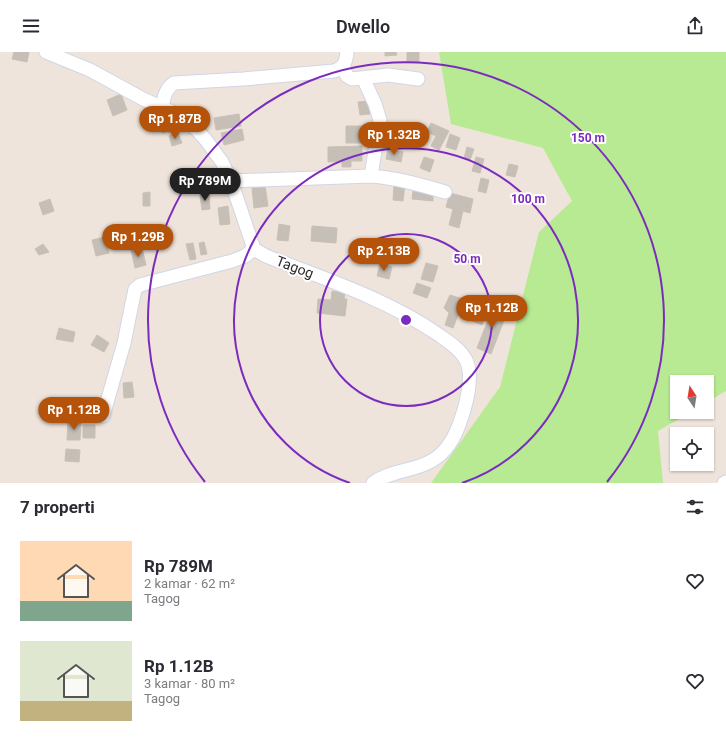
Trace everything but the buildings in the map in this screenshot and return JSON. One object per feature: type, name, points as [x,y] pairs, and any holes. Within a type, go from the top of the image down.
[{"type":"street","points":[[46,52],[90,70],[172,112],[196,130],[206,140],[222,162],[231,181],[254,249],[232,262],[140,285],[135,289],[124,343],[103,416]]},
{"type":"street","points":[[162,108],[165,93],[170,86],[174,84],[334,71],[343,67],[346,63],[347,52]]},
{"type":"street","points":[[343,67],[346,76],[349,78],[388,75],[418,79]]},
{"type":"street","points":[[363,78],[375,104],[380,120],[371,176]]},
{"type":"street","points":[[231,181],[371,176],[408,181],[445,192]]},
{"type":"street","name":"Tagog","points":[[254,249],[266,256],[373,298],[420,322],[452,345],[466,360],[470,378],[465,405],[456,434],[444,451],[430,462],[391,475],[373,483]]},
{"type":"green space","points":[[439,52],[726,52],[726,391],[714,398],[714,375],[670,375],[670,419],[679,419],[658,431],[663,483],[431,483],[500,387],[539,232],[572,201],[543,148],[451,124]]}]
